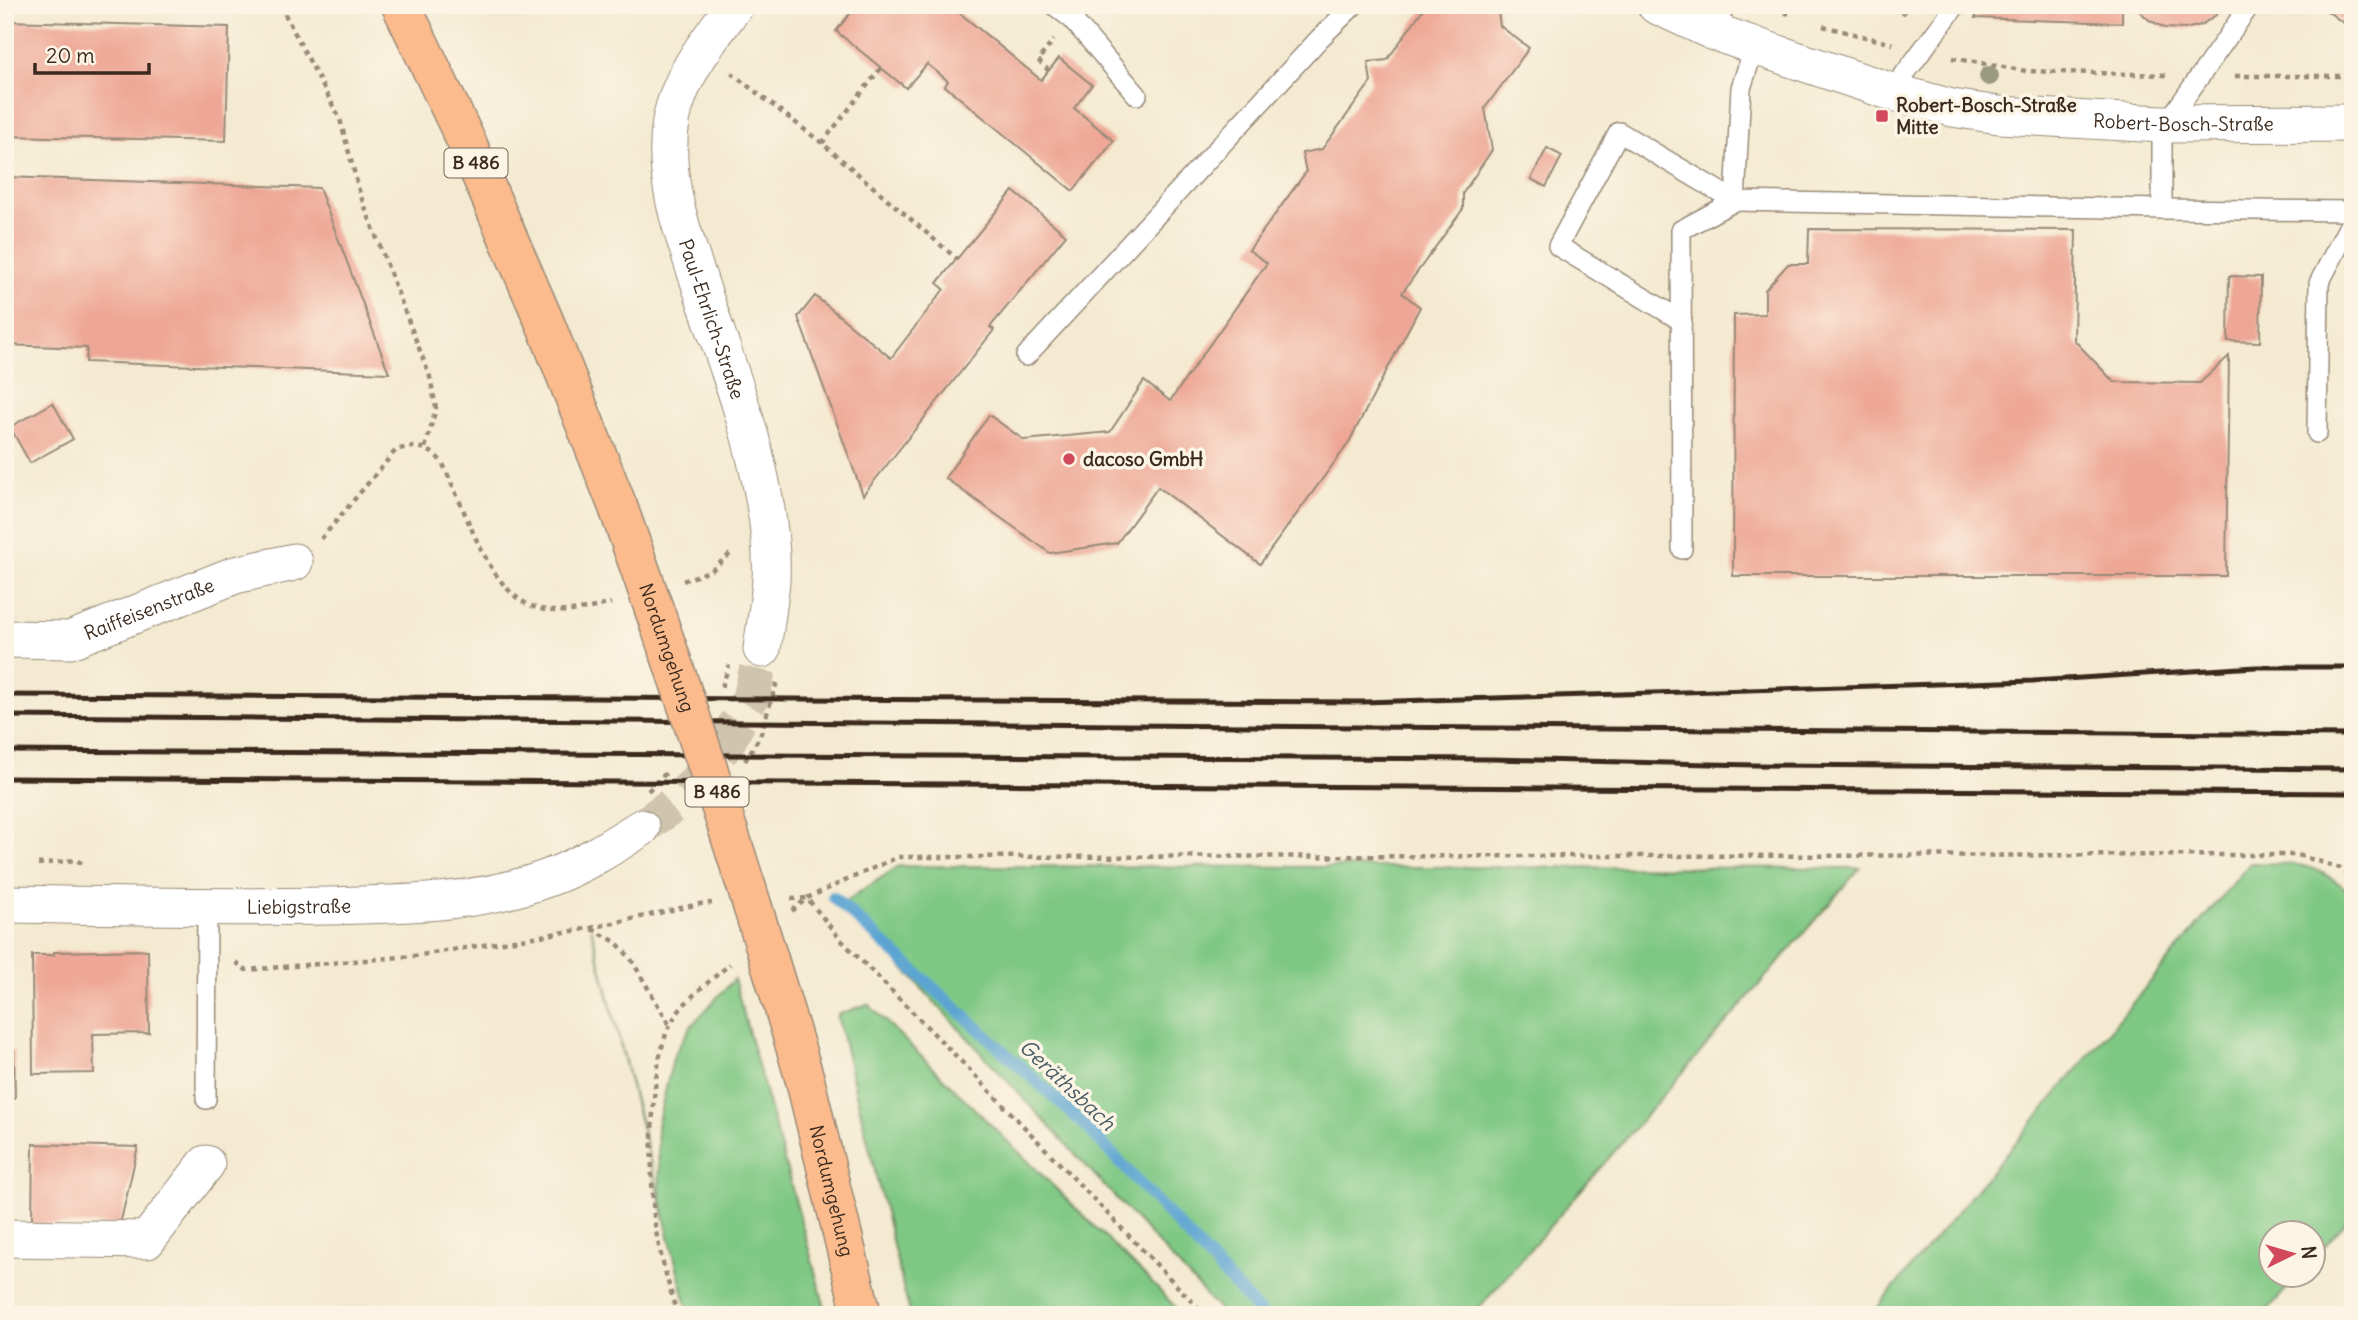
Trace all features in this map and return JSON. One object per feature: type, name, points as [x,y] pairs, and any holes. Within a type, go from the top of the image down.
[{"type":"main road","name":"Nordumgehung","points":[[401,5],[472,155],[545,324],[618,507],[688,703],[771,963],[805,1080],[862,1315]]},
{"type":"street","name":"Paul-Ehrlich-Straße","points":[[735,5],[701,50],[683,84],[671,118],[668,148],[670,178],[681,228],[758,469],[769,535],[771,579],[762,649]]},
{"type":"street","name":"Robert-Bosch-Straße","points":[[1656,5],[1719,18],[1755,46],[1952,108],[1999,115],[2164,123],[2353,123]]},
{"type":"street","name":"Raiffeisenstraße","points":[[5,639],[70,640],[235,575],[294,562]]},
{"type":"street","name":"Liebigstraße","points":[[5,904],[207,908],[412,904],[502,892],[546,879],[586,862],[641,828]]},
{"type":"street","points":[[5,1238],[147,1240],[206,1164]]},
{"type":"lane","points":[[1054,5],[1072,19],[1137,95]]},
{"type":"lane","points":[[1026,356],[1320,38],[1354,5]]},
{"type":"lane","points":[[1892,91],[1956,5]]},
{"type":"lane","points":[[2162,209],[2164,123],[2249,5]]},
{"type":"lane","points":[[1735,201],[1741,88],[1755,46]]},
{"type":"lane","points":[[1682,321],[1558,246],[1619,132],[1735,201]]},
{"type":"lane","points":[[1682,549],[1681,230],[1735,201],[2353,211]]},
{"type":"lane","points":[[2317,433],[2319,283],[2353,218]]},
{"type":"lane","points":[[206,1099],[207,908]]},
{"type":"path","points":[[280,5],[340,119],[360,194],[430,377],[436,408],[425,449]]},
{"type":"path","points":[[1766,5],[1798,18]]},
{"type":"path","points":[[1821,25],[1921,52],[2026,71],[2200,76],[2353,76]]},
{"type":"path","points":[[701,50],[822,143],[957,259]]},
{"type":"path","points":[[822,143],[881,68]]},
{"type":"path","points":[[786,916],[807,898],[898,856],[2298,855],[2340,867],[2353,880]]},
{"type":"path","points":[[591,928],[616,942],[631,959],[670,1026]]},
{"type":"path","points":[[677,1315],[654,1217],[653,1118],[659,1064],[670,1026],[693,996],[735,960]]},
{"type":"green space","points":[[2250,863],[2294,865],[2317,870],[2353,895],[2353,1214],[2326,1244],[2326,1218],[2256,1218],[2256,1288],[2287,1288],[2263,1315],[1871,1315]]},
{"type":"green space","points":[[899,866],[1860,868],[1473,1315],[1224,1315],[843,903]]},
{"type":"green space","points":[[591,928],[665,1219],[660,1189],[657,1126],[674,1055],[691,1026],[734,979],[827,1315],[689,1315]]},
{"type":"green space","points":[[868,1004],[1183,1315],[910,1315],[837,1015]]},
{"type":"building","points":[[857,5],[950,5],[1041,80],[1059,58],[1092,85],[1074,108],[1114,141],[1073,191],[945,86],[948,81],[927,64],[906,88],[836,31]]},
{"type":"building","points":[[1426,5],[1497,5],[1500,26],[1529,48],[1485,108],[1492,150],[1463,193],[1463,209],[1402,293],[1420,307],[1348,444],[1260,564],[1158,487],[1117,543],[1050,553],[945,478],[989,415],[1024,440],[1110,432],[1144,381],[1170,401],[1267,263],[1249,250],[1306,172],[1302,153],[1322,149],[1371,82],[1368,62],[1387,60]]},
{"type":"building","points":[[1891,5],[1910,5],[1903,14]]},
{"type":"building","points":[[1984,5],[2122,5],[2122,23],[1975,18]]},
{"type":"building","points":[[2133,5],[2225,5],[2201,25],[2185,29],[2165,28],[2149,20]]},
{"type":"building","points":[[2319,5],[2353,5],[2353,30]]},
{"type":"building","points":[[5,21],[229,27],[226,141],[5,136]]},
{"type":"building","points":[[1547,148],[1562,156],[1546,187],[1531,179]]},
{"type":"building","points":[[5,177],[319,188],[389,373],[86,362],[87,348],[5,345]]},
{"type":"building","points":[[1013,191],[1066,235],[990,327],[994,330],[863,495],[798,317],[815,296],[891,358],[944,289],[937,283]]},
{"type":"building","points":[[1809,229],[2076,230],[2074,340],[2114,382],[2200,383],[2229,356],[2226,576],[1733,576],[1734,315],[1765,314],[1765,290],[1788,264],[1808,264]]},
{"type":"building","points":[[2229,276],[2261,277],[2260,342],[2228,341]]},
{"type":"building","points":[[53,403],[73,439],[30,463],[10,427]]},
{"type":"building","points":[[148,950],[149,1033],[93,1034],[94,1073],[33,1074],[32,955]]},
{"type":"building","points":[[5,1003],[8,1003],[9,1051],[14,1051],[15,1098],[5,1098]]},
{"type":"building","points":[[33,1144],[138,1147],[120,1225],[32,1224]]},
{"type":"waterway","name":"Geräthsbach","points":[[833,897],[1087,1127],[1262,1315]]},
{"type":"tunnel","points":[[641,828],[677,802],[699,779],[727,742],[752,694],[762,649]]},
{"type":"railway","points":[[5,695],[1364,702],[2033,681],[2256,667],[2353,667]]},
{"type":"railway","points":[[5,716],[2353,735]]},
{"type":"railway","points":[[5,751],[1491,759],[1754,765],[2353,769]]},
{"type":"railway","points":[[5,778],[2353,793]]},
{"type":"place","name":"Robert-Bosch-Straße Mitte","points":[[1882,116]]},
{"type":"place","name":"dacoso GmbH","points":[[1069,459]]}]
